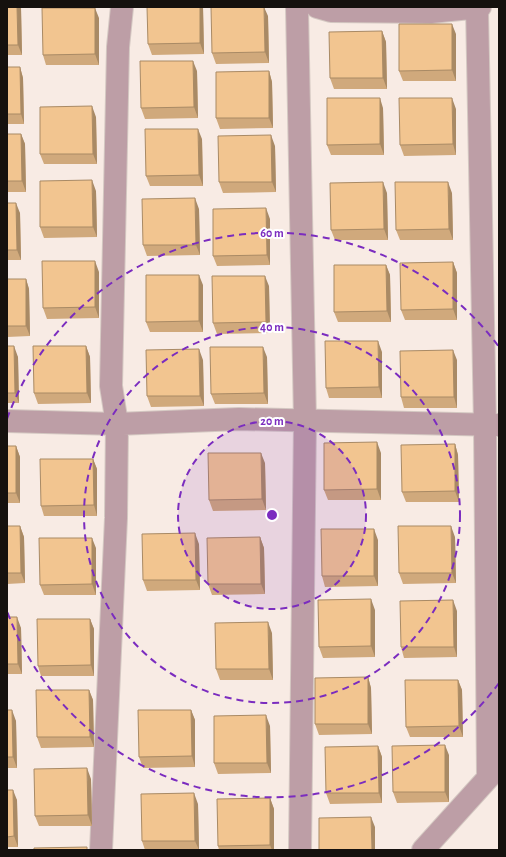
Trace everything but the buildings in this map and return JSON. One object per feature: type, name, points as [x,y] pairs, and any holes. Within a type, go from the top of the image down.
[{"type":"street","points":[[101,850],[116,526],[117,424],[111,386],[118,47],[122,7]]},
{"type":"street","points":[[297,7],[305,421],[300,850]]},
{"type":"street","points":[[317,7],[331,11],[365,9],[431,12],[479,7],[492,425],[494,772],[423,850]]},
{"type":"street","points":[[7,421],[117,424],[239,419],[492,425]]}]
